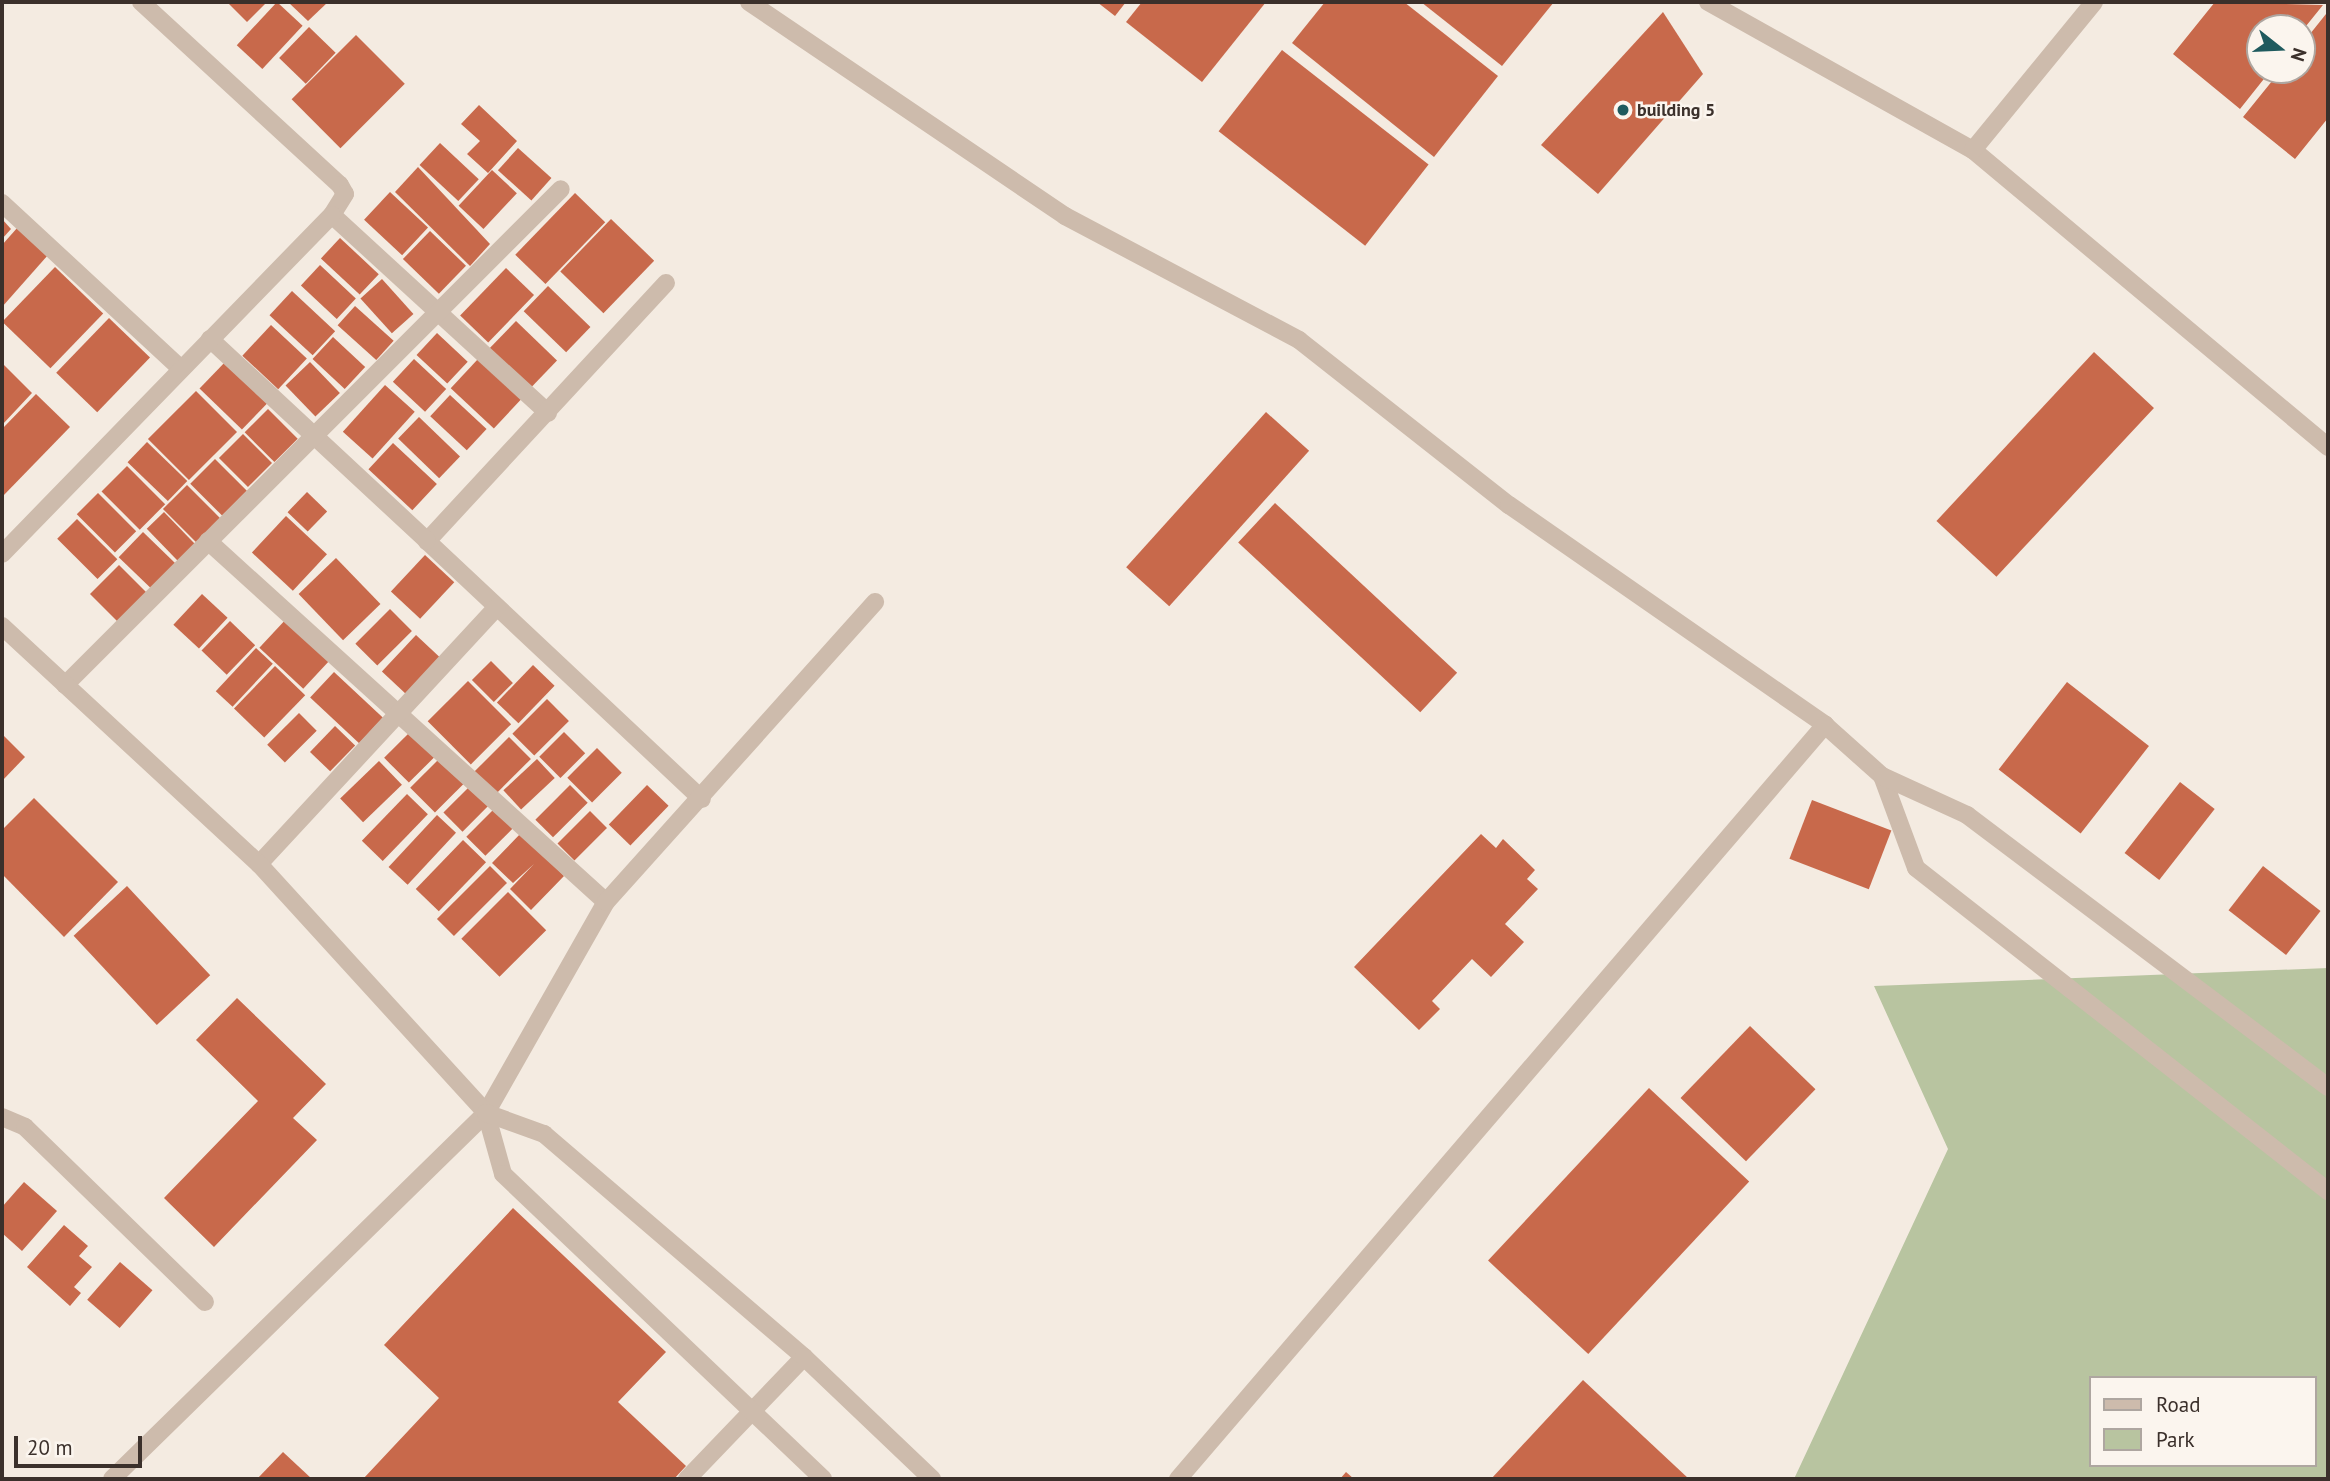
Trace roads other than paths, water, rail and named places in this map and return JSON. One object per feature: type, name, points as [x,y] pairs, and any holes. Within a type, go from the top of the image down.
[{"type":"street","points":[[2,554],[332,215],[345,194],[340,185],[141,2]]},
{"type":"street","points":[[750,2],[1065,216],[1299,341],[1509,505],[1825,725],[1882,776],[1967,815],[2328,1087]]},
{"type":"street","points":[[1708,2],[1973,150],[2328,447]]},
{"type":"street","points":[[1973,150],[2094,2]]},
{"type":"street","points":[[65,685],[561,189]]},
{"type":"street","points":[[2,203],[181,369]]},
{"type":"street","points":[[332,215],[548,413]]},
{"type":"street","points":[[427,541],[666,283]]},
{"type":"street","points":[[210,339],[702,799]]},
{"type":"street","points":[[208,541],[606,902]]},
{"type":"street","points":[[112,1479],[486,1113],[606,902],[702,799],[875,602]]},
{"type":"street","points":[[260,864],[497,607]]},
{"type":"street","points":[[2,626],[260,864],[486,1113],[503,1174],[823,1479]]},
{"type":"street","points":[[1178,1479],[1825,725]]},
{"type":"street","points":[[1882,776],[1916,868],[2328,1191]]},
{"type":"street","points":[[486,1113],[544,1134],[804,1357],[932,1479]]},
{"type":"street","points":[[2,1117],[25,1127],[205,1302]]},
{"type":"street","points":[[687,1479],[804,1357]]},
{"type":"place","name":"building 5","points":[[1623,110]]}]
